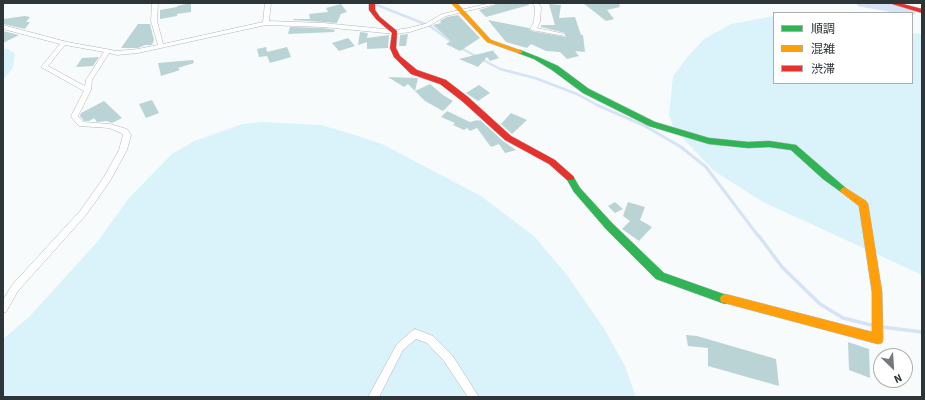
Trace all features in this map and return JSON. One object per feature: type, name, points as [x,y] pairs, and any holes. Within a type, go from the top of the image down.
[{"type":"street","points":[[155,3],[154,21],[161,46]]},
{"type":"street","points":[[266,23],[268,3]]},
{"type":"street","points":[[372,3],[372,10],[378,18],[395,32]]},
{"type":"street","points":[[395,32],[394,48],[397,57],[414,72],[443,82],[465,99],[508,138],[552,162],[568,175],[577,190],[609,226],[660,276],[723,298],[878,339],[877,292],[863,204],[826,177],[793,147],[769,144],[748,145],[709,141],[652,124],[602,100],[555,68],[536,58],[489,41],[454,3]]},
{"type":"street","points":[[3,27],[64,43],[117,53],[138,51],[266,23],[323,25],[395,32],[421,28],[444,15],[498,3]]},
{"type":"street","points":[[536,3],[538,8],[537,22],[533,29],[563,35]]},
{"type":"street","points":[[892,3],[922,11]]},
{"type":"street","points":[[64,43],[44,67],[88,90]]},
{"type":"street","points":[[3,309],[15,288],[83,213],[107,179],[123,150],[127,135],[124,131],[110,126],[81,124],[74,116],[88,90],[89,80],[108,51]]},
{"type":"street","points":[[373,397],[400,347],[415,334],[430,339],[448,358],[474,397]]},
{"type":"shaded area","points":[[773,16],[773,84],[913,84],[913,33],[922,34],[922,275],[763,202],[714,171],[674,129],[669,115],[673,76],[689,55],[704,39],[731,24]]},
{"type":"shaded area","points":[[3,49],[8,49],[15,54],[13,68],[3,80]]},
{"type":"shaded area","points":[[262,122],[321,125],[382,144],[481,196],[534,236],[567,275],[605,330],[625,366],[636,397],[3,397],[3,339],[29,317],[98,241],[129,198],[172,154],[194,141],[243,124]]},
{"type":"building","points":[[191,3],[191,12],[160,19],[160,10]]},
{"type":"building","points":[[502,3],[528,3],[529,5],[486,17],[479,10]]},
{"type":"building","points":[[583,3],[619,3],[620,7],[607,10],[614,19],[606,21]]},
{"type":"building","points":[[341,4],[347,12],[341,14],[337,23],[293,20],[310,19],[309,14],[328,12],[326,8]]},
{"type":"building","points":[[549,4],[561,5],[559,18],[575,17],[581,35],[583,35],[585,52],[575,51],[579,56],[567,59],[560,52],[546,51],[531,44],[527,48],[506,42],[488,20],[529,28],[531,31],[566,37],[565,33],[541,27],[541,25],[555,25]]},
{"type":"building","points":[[458,15],[480,38],[460,51],[446,44],[451,41],[433,25],[441,23],[440,21],[447,17]]},
{"type":"building","points":[[25,16],[30,17],[26,22],[30,22],[25,29],[3,24],[3,19]]},
{"type":"building","points":[[138,24],[150,24],[154,40],[152,45],[145,45],[138,48],[121,48]]},
{"type":"building","points":[[290,27],[335,30],[334,32],[288,34]]},
{"type":"building","points":[[3,31],[19,35],[3,43]]},
{"type":"building","points":[[360,32],[368,33],[367,38],[389,35],[388,48],[367,49],[367,42],[358,45]]},
{"type":"building","points":[[408,34],[406,46],[399,46],[400,35]]},
{"type":"building","points":[[348,38],[355,46],[339,51],[332,43]]},
{"type":"building","points":[[266,47],[267,52],[287,47],[291,57],[270,63],[267,56],[259,57],[257,49]]},
{"type":"building","points":[[495,50],[493,51],[499,58],[490,61],[487,57],[478,67],[459,59]]},
{"type":"building","points":[[99,57],[93,66],[76,67],[82,58]]},
{"type":"building","points":[[193,60],[194,63],[178,68],[180,70],[161,76],[158,63]]},
{"type":"building","points":[[388,77],[418,78],[415,91],[408,84],[404,87]]},
{"type":"building","points":[[430,84],[453,101],[443,111],[425,101],[415,91]]},
{"type":"building","points":[[479,85],[490,93],[478,101],[466,93]]},
{"type":"building","points":[[152,100],[159,113],[146,118],[139,104]]},
{"type":"building","points":[[104,101],[122,118],[112,123],[107,121],[97,122],[94,118],[89,121],[84,121],[80,116],[81,113]]},
{"type":"building","points":[[447,111],[470,122],[480,120],[503,141],[516,150],[505,153],[499,144],[491,147],[477,128],[470,131],[467,128],[464,130],[453,125],[455,123],[441,117]]},
{"type":"building","points":[[511,113],[527,120],[512,134],[501,124]]},
{"type":"building","points":[[615,202],[623,209],[615,213],[608,206]]},
{"type":"building","points":[[628,202],[645,207],[640,220],[652,227],[639,241],[622,229],[630,221],[623,216]]},
{"type":"building","points":[[686,335],[697,336],[776,359],[779,386],[708,366],[708,348],[688,346]]},
{"type":"building","points":[[848,342],[869,349],[870,378],[849,370]]},
{"type":"waterway","points":[[862,3],[890,7],[907,12]]},
{"type":"waterway","points":[[377,5],[430,26],[453,43]]},
{"type":"waterway","points":[[459,47],[500,69],[535,78],[577,94],[598,105]]},
{"type":"waterway","points":[[598,105],[645,126],[681,147],[706,167],[759,237]]},
{"type":"waterway","points":[[759,236],[782,267],[820,304],[843,318],[875,326]]},
{"type":"waterway","points":[[882,327],[922,332]]},
{"type":"traffic: fast","points":[[520,52],[555,68],[586,91],[602,100],[652,124],[709,141],[748,145],[769,144],[793,147],[826,177],[844,190]]},
{"type":"traffic: fast","points":[[570,178],[577,190],[609,226],[660,276],[725,299]]},
{"type":"traffic: slow","points":[[454,3],[489,41],[520,52]]},
{"type":"traffic: slow","points":[[725,299],[878,339],[877,292],[863,204],[844,190]]},
{"type":"traffic: jam","points":[[372,3],[372,10],[378,18],[395,32],[393,48],[397,57],[414,72],[443,82],[465,99],[508,138],[552,162],[570,178]]},
{"type":"traffic: jam","points":[[892,3],[922,11]]}]
